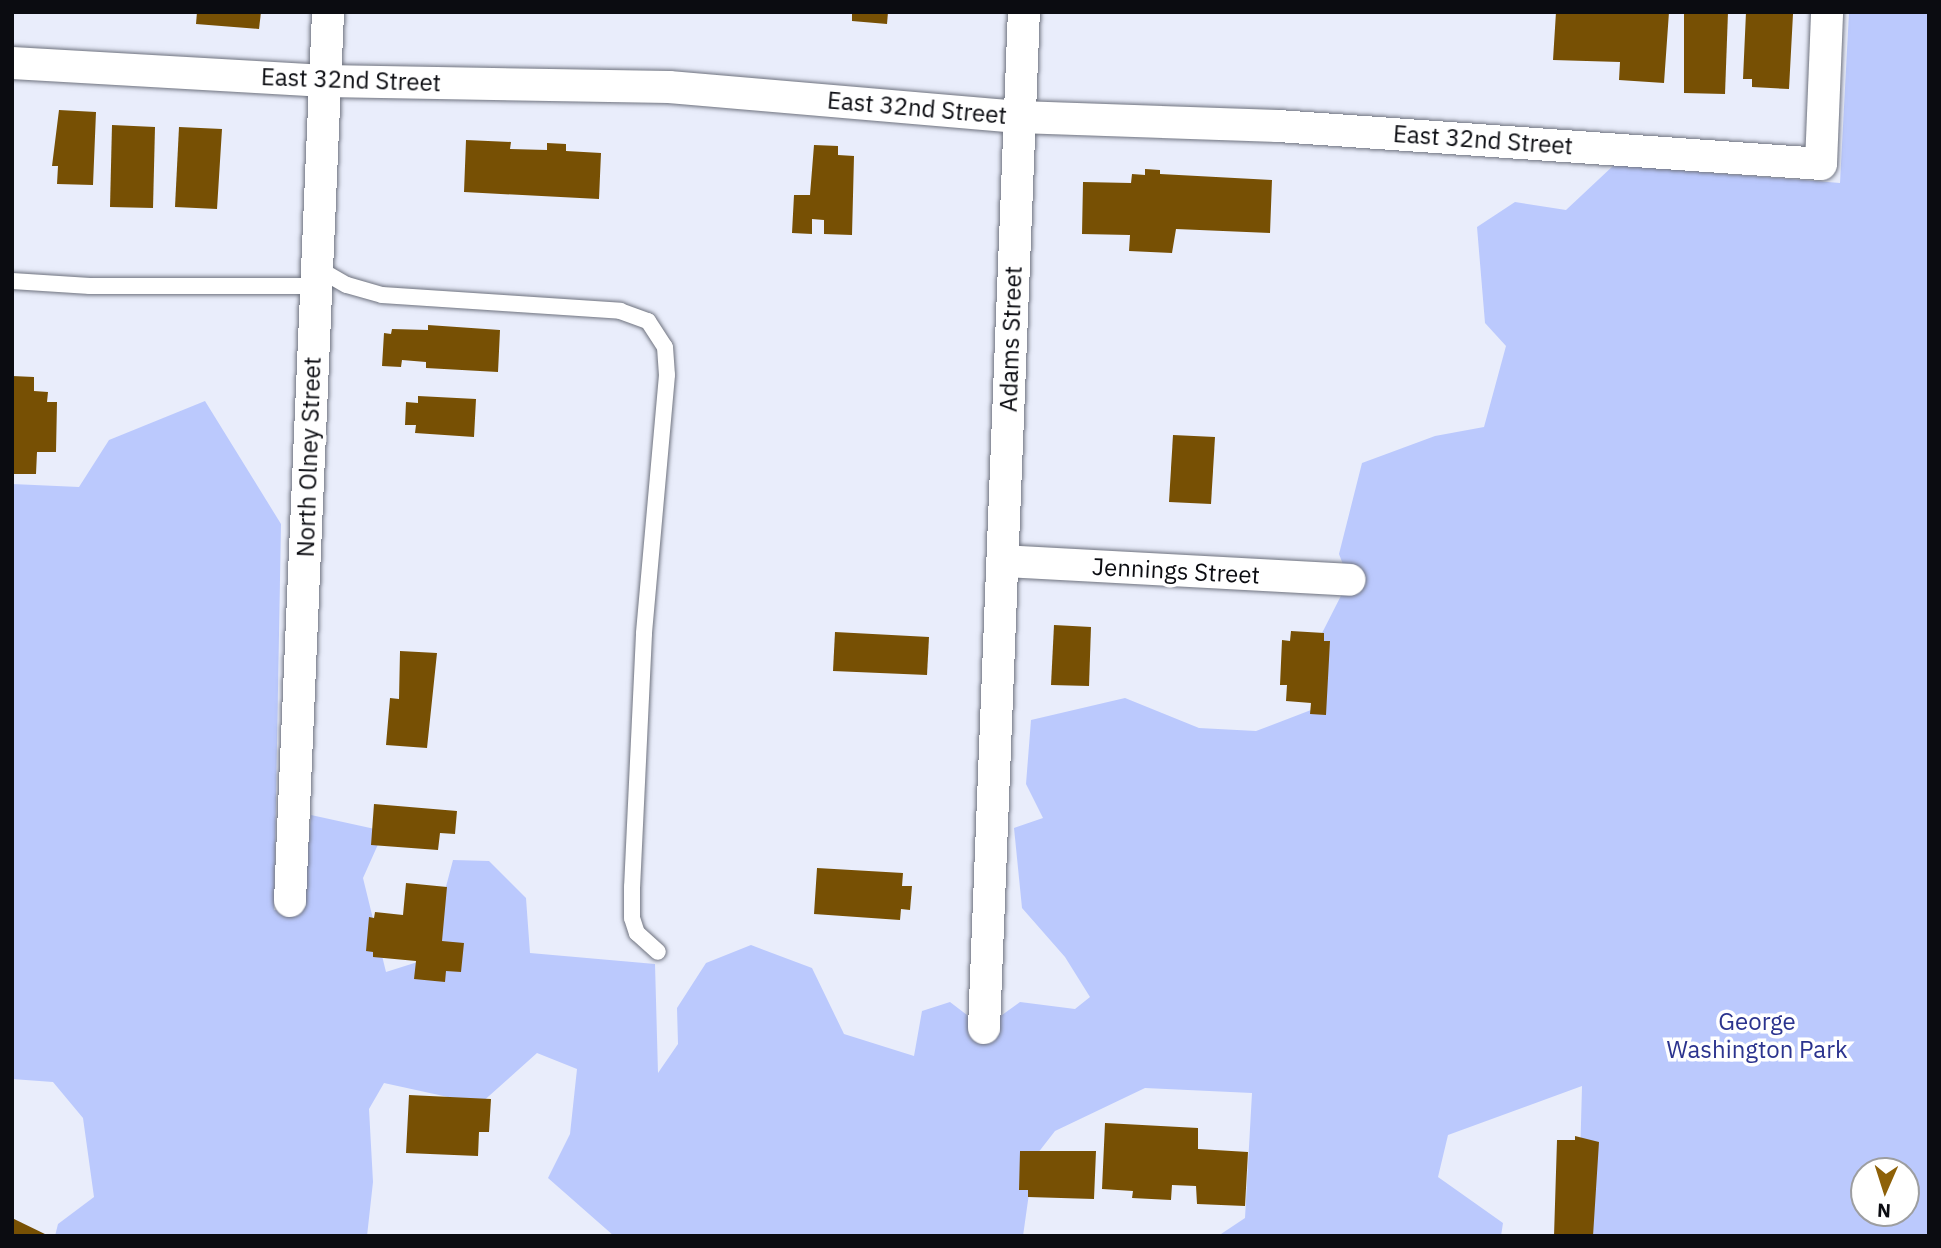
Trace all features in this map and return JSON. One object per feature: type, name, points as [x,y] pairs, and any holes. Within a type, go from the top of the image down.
[{"type":"street","name":"North Olney Street","points":[[290,901],[328,12]]},
{"type":"street","name":"Adams Street","points":[[984,1028],[1024,12]]},
{"type":"street","name":"East 32nd Street","points":[[12,63],[325,81],[669,88],[1019,117],[1278,126],[1821,164],[1827,12]]},
{"type":"street","name":"Jennings Street","points":[[1003,561],[1349,580]]},
{"type":"lane","points":[[12,281],[90,286],[316,277],[382,295],[620,311],[648,321],[665,347],[667,375],[644,634],[632,918],[637,933],[658,952]]},
{"type":"green space","name":"George Washington Park","points":[[1849,12],[1929,12],[1929,1236],[1578,1236],[1582,1086],[1448,1135],[1438,1177],[1503,1223],[1501,1236],[1218,1236],[1245,1218],[1252,1093],[1145,1088],[1055,1131],[1034,1158],[1023,1236],[614,1236],[548,1178],[570,1134],[577,1069],[537,1053],[480,1104],[384,1083],[369,1109],[373,1182],[367,1236],[55,1236],[58,1224],[94,1197],[83,1118],[53,1082],[12,1079],[12,484],[79,487],[109,440],[205,401],[281,524],[274,910],[302,911],[311,815],[384,831],[363,878],[386,972],[427,959],[453,860],[489,861],[526,898],[530,953],[655,964],[658,1073],[678,1044],[677,1008],[706,963],[751,945],[812,968],[844,1034],[914,1056],[922,1011],[950,1002],[984,1028],[1020,1002],[1075,1009],[1090,997],[1065,957],[1022,908],[1014,828],[1043,818],[1026,784],[1031,720],[1125,698],[1199,728],[1256,731],[1311,710],[1319,639],[1349,580],[1339,554],[1362,463],[1435,436],[1484,427],[1506,346],[1485,323],[1477,227],[1515,202],[1566,210],[1614,165],[1840,183]]},
{"type":"building","points":[[197,12],[261,12],[259,29],[196,24]]},
{"type":"building","points":[[852,12],[888,12],[887,24],[852,21]]},
{"type":"building","points":[[1556,12],[1669,12],[1664,83],[1619,80],[1620,62],[1553,60]]},
{"type":"building","points":[[1684,12],[1728,12],[1725,94],[1684,93]]},
{"type":"building","points":[[1746,12],[1793,14],[1789,89],[1752,87],[1752,79],[1743,79]]},
{"type":"building","points":[[59,110],[96,112],[93,185],[57,184],[58,166],[52,166]]},
{"type":"building","points":[[112,125],[155,127],[153,208],[110,207]]},
{"type":"building","points":[[179,127],[222,129],[217,209],[175,207]]},
{"type":"building","points":[[466,140],[511,142],[510,149],[547,150],[547,143],[566,144],[566,151],[601,153],[599,199],[464,192]]},
{"type":"building","points":[[814,145],[838,146],[838,155],[854,156],[852,235],[824,234],[824,220],[812,219],[812,234],[792,233],[794,195],[810,195]]},
{"type":"building","points":[[1145,169],[1160,170],[1160,174],[1272,180],[1270,233],[1176,229],[1172,253],[1129,251],[1130,235],[1082,234],[1083,182],[1131,183],[1132,174],[1145,175]]},
{"type":"building","points":[[428,325],[500,330],[498,372],[426,368],[426,362],[402,360],[401,367],[382,366],[384,333],[391,334],[392,329],[428,330]]},
{"type":"building","points":[[12,376],[34,377],[34,391],[48,392],[47,402],[57,402],[56,452],[37,452],[36,474],[12,474]]},
{"type":"building","points":[[418,396],[476,399],[474,437],[415,433],[416,425],[405,425],[406,402],[418,403]]},
{"type":"building","points":[[1173,435],[1215,437],[1211,504],[1169,502]]},
{"type":"building","points":[[1054,625],[1091,627],[1089,686],[1051,685]]},
{"type":"building","points":[[1291,631],[1324,633],[1324,641],[1330,641],[1326,715],[1310,714],[1311,703],[1286,701],[1287,685],[1280,685],[1282,640],[1290,641]]},
{"type":"building","points":[[835,632],[929,637],[927,675],[833,671]]},
{"type":"building","points":[[400,651],[437,653],[427,748],[386,745],[390,698],[399,699]]},
{"type":"building","points":[[374,804],[457,811],[455,834],[440,833],[438,850],[371,845]]},
{"type":"building","points":[[817,868],[903,873],[902,886],[912,886],[910,910],[901,909],[900,920],[814,914]]},
{"type":"building","points":[[406,883],[447,887],[442,941],[464,943],[461,972],[446,971],[445,982],[414,979],[416,961],[373,957],[373,952],[366,951],[369,917],[374,918],[375,912],[403,915]]},
{"type":"building","points":[[409,1095],[491,1099],[489,1132],[479,1132],[478,1156],[406,1153]]},
{"type":"building","points":[[1105,1123],[1198,1128],[1198,1149],[1248,1152],[1245,1206],[1197,1204],[1196,1186],[1172,1185],[1171,1200],[1132,1198],[1133,1191],[1102,1189]]},
{"type":"building","points":[[1575,1136],[1599,1142],[1593,1236],[1554,1236],[1557,1140],[1575,1140]]},
{"type":"building","points":[[1020,1151],[1096,1151],[1094,1199],[1028,1197],[1028,1190],[1019,1190]]},
{"type":"building","points":[[12,1218],[49,1236],[12,1236]]}]
